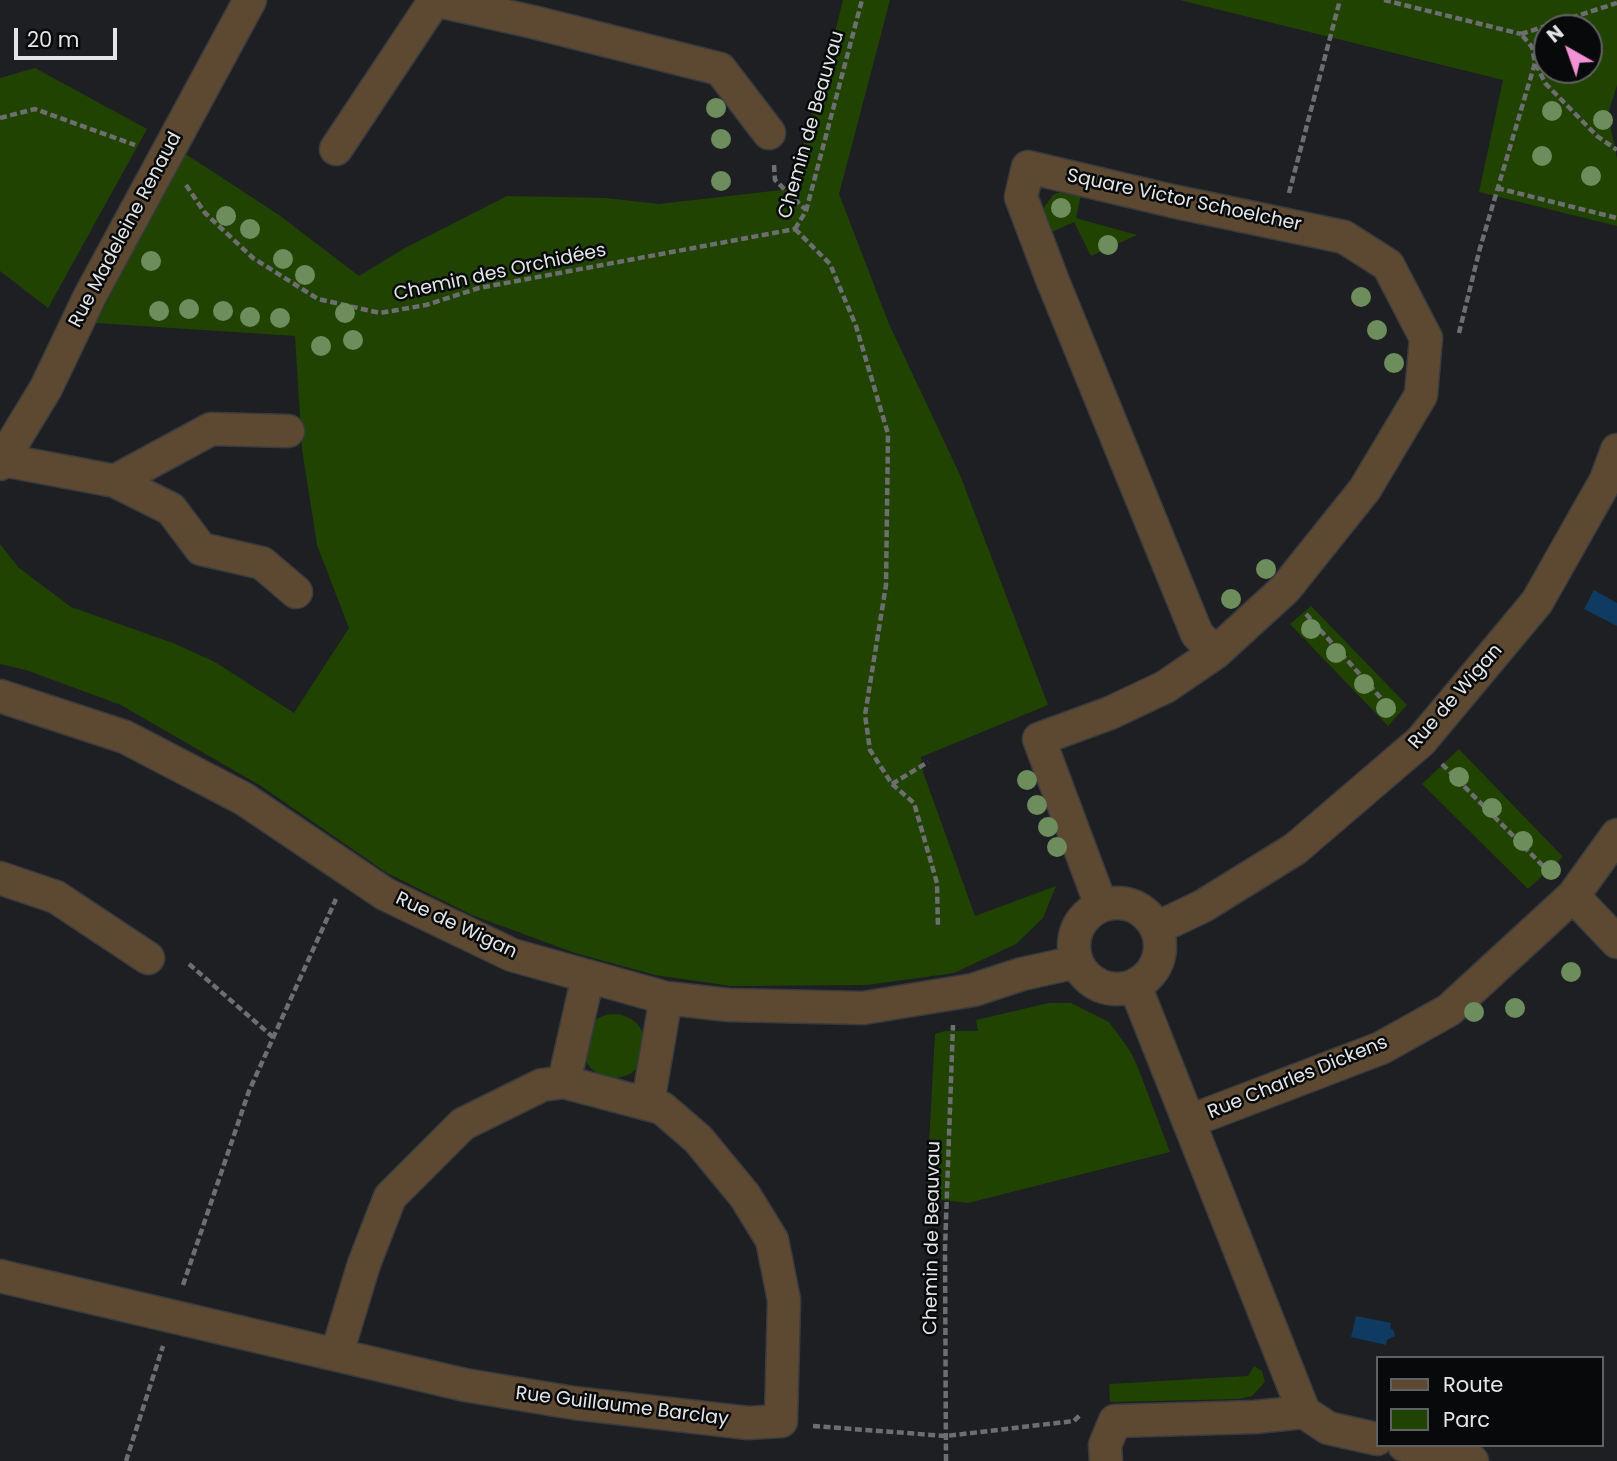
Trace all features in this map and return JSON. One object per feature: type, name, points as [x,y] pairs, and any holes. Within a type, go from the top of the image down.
[{"type":"street","name":"Rue Madeleine Renaud","points":[[1,462],[46,388],[90,296],[250,0]]},
{"type":"street","points":[[336,149],[434,0],[546,24],[720,69],[769,133]]},
{"type":"street","name":"Square Victor Schoelcher","points":[[1101,905],[1039,738],[1110,713],[1165,687],[1215,653],[1285,589],[1365,489],[1421,395],[1426,338],[1388,265],[1344,236],[1172,201],[1028,167],[1021,197],[1052,279],[1197,634],[1215,653]]},
{"type":"street","points":[[115,481],[211,429],[288,431]]},
{"type":"street","name":"Rue de Wigan","points":[[1157,928],[1203,906],[1295,849],[1421,741],[1537,602],[1606,480],[1617,450]]},
{"type":"street","points":[[1,462],[115,481],[171,509],[201,549],[262,564],[296,592]]},
{"type":"street","name":"Rue de Wigan","points":[[0,696],[125,737],[244,799],[385,894],[512,954],[666,998],[729,1005],[863,1008],[973,990],[1022,974],[1077,961]]},
{"type":"street","name":"Rue Charles Dickens","points":[[1190,1121],[1381,1048],[1449,1010],[1562,886],[1617,835]]},
{"type":"street","points":[[0,878],[56,897],[148,958]]},
{"type":"street","points":[[1562,886],[1617,942]]},
{"type":"street","points":[[1121,902],[1138,907],[1149,916],[1157,928],[1160,957],[1150,975],[1135,986],[1118,989],[1097,985],[1084,974],[1077,961],[1074,947],[1076,929],[1086,915],[1101,905],[1121,902]]},
{"type":"street","points":[[564,1082],[588,976]]},
{"type":"street","points":[[1135,986],[1304,1412],[1328,1428],[1376,1439]]},
{"type":"street","points":[[337,1353],[364,1264],[390,1197],[463,1124],[542,1086],[564,1082],[648,1102],[666,998]]},
{"type":"street","name":"Rue Guillaume Barclay","points":[[0,1276],[465,1385],[574,1403],[748,1423],[781,1421],[784,1300],[772,1240],[745,1196],[698,1139],[662,1108],[648,1102]]},
{"type":"street","points":[[1106,1461],[1105,1445],[1115,1421],[1255,1417],[1304,1412]]},
{"type":"street","points":[[1412,1447],[1472,1461]]},
{"type":"path","name":"Chemin de Beauvau","points":[[862,0],[806,211],[795,229],[831,264],[856,327],[888,434],[886,585],[866,715],[870,750],[891,784],[914,803],[937,883],[938,928]]},
{"type":"path","points":[[1289,194],[1340,0]]},
{"type":"path","points":[[1384,0],[1521,34],[1617,2]]},
{"type":"path","points":[[1521,34],[1533,52]]},
{"type":"path","points":[[1457,342],[1480,248],[1533,70]]},
{"type":"path","points":[[1546,84],[1597,136],[1617,150]]},
{"type":"path","points":[[0,118],[35,109],[136,146]]},
{"type":"path","points":[[769,133],[775,180],[806,211]]},
{"type":"path","name":"Chemin des Orchidées","points":[[183,180],[205,213],[253,258],[318,299],[380,313],[426,305],[479,288],[795,229]]},
{"type":"path","points":[[1497,188],[1617,218]]},
{"type":"path","points":[[1301,608],[1396,715]]},
{"type":"path","points":[[891,784],[928,762]]},
{"type":"path","points":[[1441,763],[1562,886]]},
{"type":"path","points":[[183,1285],[249,1091],[338,895]]},
{"type":"path","points":[[189,964],[274,1038]]},
{"type":"path","name":"Chemin de Beauvau","points":[[946,1461],[945,1248],[953,1015]]},
{"type":"path","points":[[126,1461],[164,1345]]},
{"type":"path","points":[[803,1426],[946,1436],[1074,1421]]},
{"type":"green space","points":[[843,0],[890,0],[839,194],[889,324],[960,475],[1048,705],[921,757],[923,772],[975,916],[1056,886],[1043,918],[1016,944],[954,973],[867,985],[731,986],[655,975],[575,953],[472,915],[387,873],[261,786],[121,705],[26,670],[0,664],[0,544],[19,568],[71,607],[173,643],[215,662],[294,713],[349,628],[317,545],[302,449],[295,336],[96,323],[184,153],[279,215],[359,276],[405,248],[507,196],[606,198],[659,204],[790,189],[825,72]]},
{"type":"green space","points":[[1180,0],[1617,0],[1617,85],[1608,114],[1617,159],[1617,226],[1479,192],[1503,80]]},
{"type":"green space","points":[[35,68],[147,129],[48,308],[0,271],[0,78]]},
{"type":"green space","points":[[1062,191],[1081,194],[1076,218],[1137,235],[1091,256],[1074,222],[1045,235],[1040,213],[1053,195]]},
{"type":"green space","points":[[1311,606],[1407,705],[1388,726],[1290,624]]},
{"type":"green space","points":[[1459,749],[1563,857],[1528,889],[1422,784]]},
{"type":"green space","points":[[1049,1003],[1071,1003],[1109,1022],[1137,1065],[1170,1152],[968,1203],[926,1198],[935,1034],[945,1031],[978,1031],[976,1020]]},
{"type":"green space","points":[[614,1014],[632,1020],[640,1028],[646,1046],[640,1064],[632,1072],[614,1078],[596,1072],[588,1064],[582,1046],[588,1028],[596,1020]]},
{"type":"green space","points":[[1254,1366],[1262,1371],[1265,1382],[1252,1396],[1239,1399],[1110,1402],[1109,1384],[1248,1376]]},
{"type":"water","points":[[1594,590],[1617,603],[1617,626],[1584,609]]},
{"type":"water","points":[[1356,1316],[1391,1323],[1390,1328],[1395,1336],[1387,1340],[1386,1345],[1351,1337]]}]
